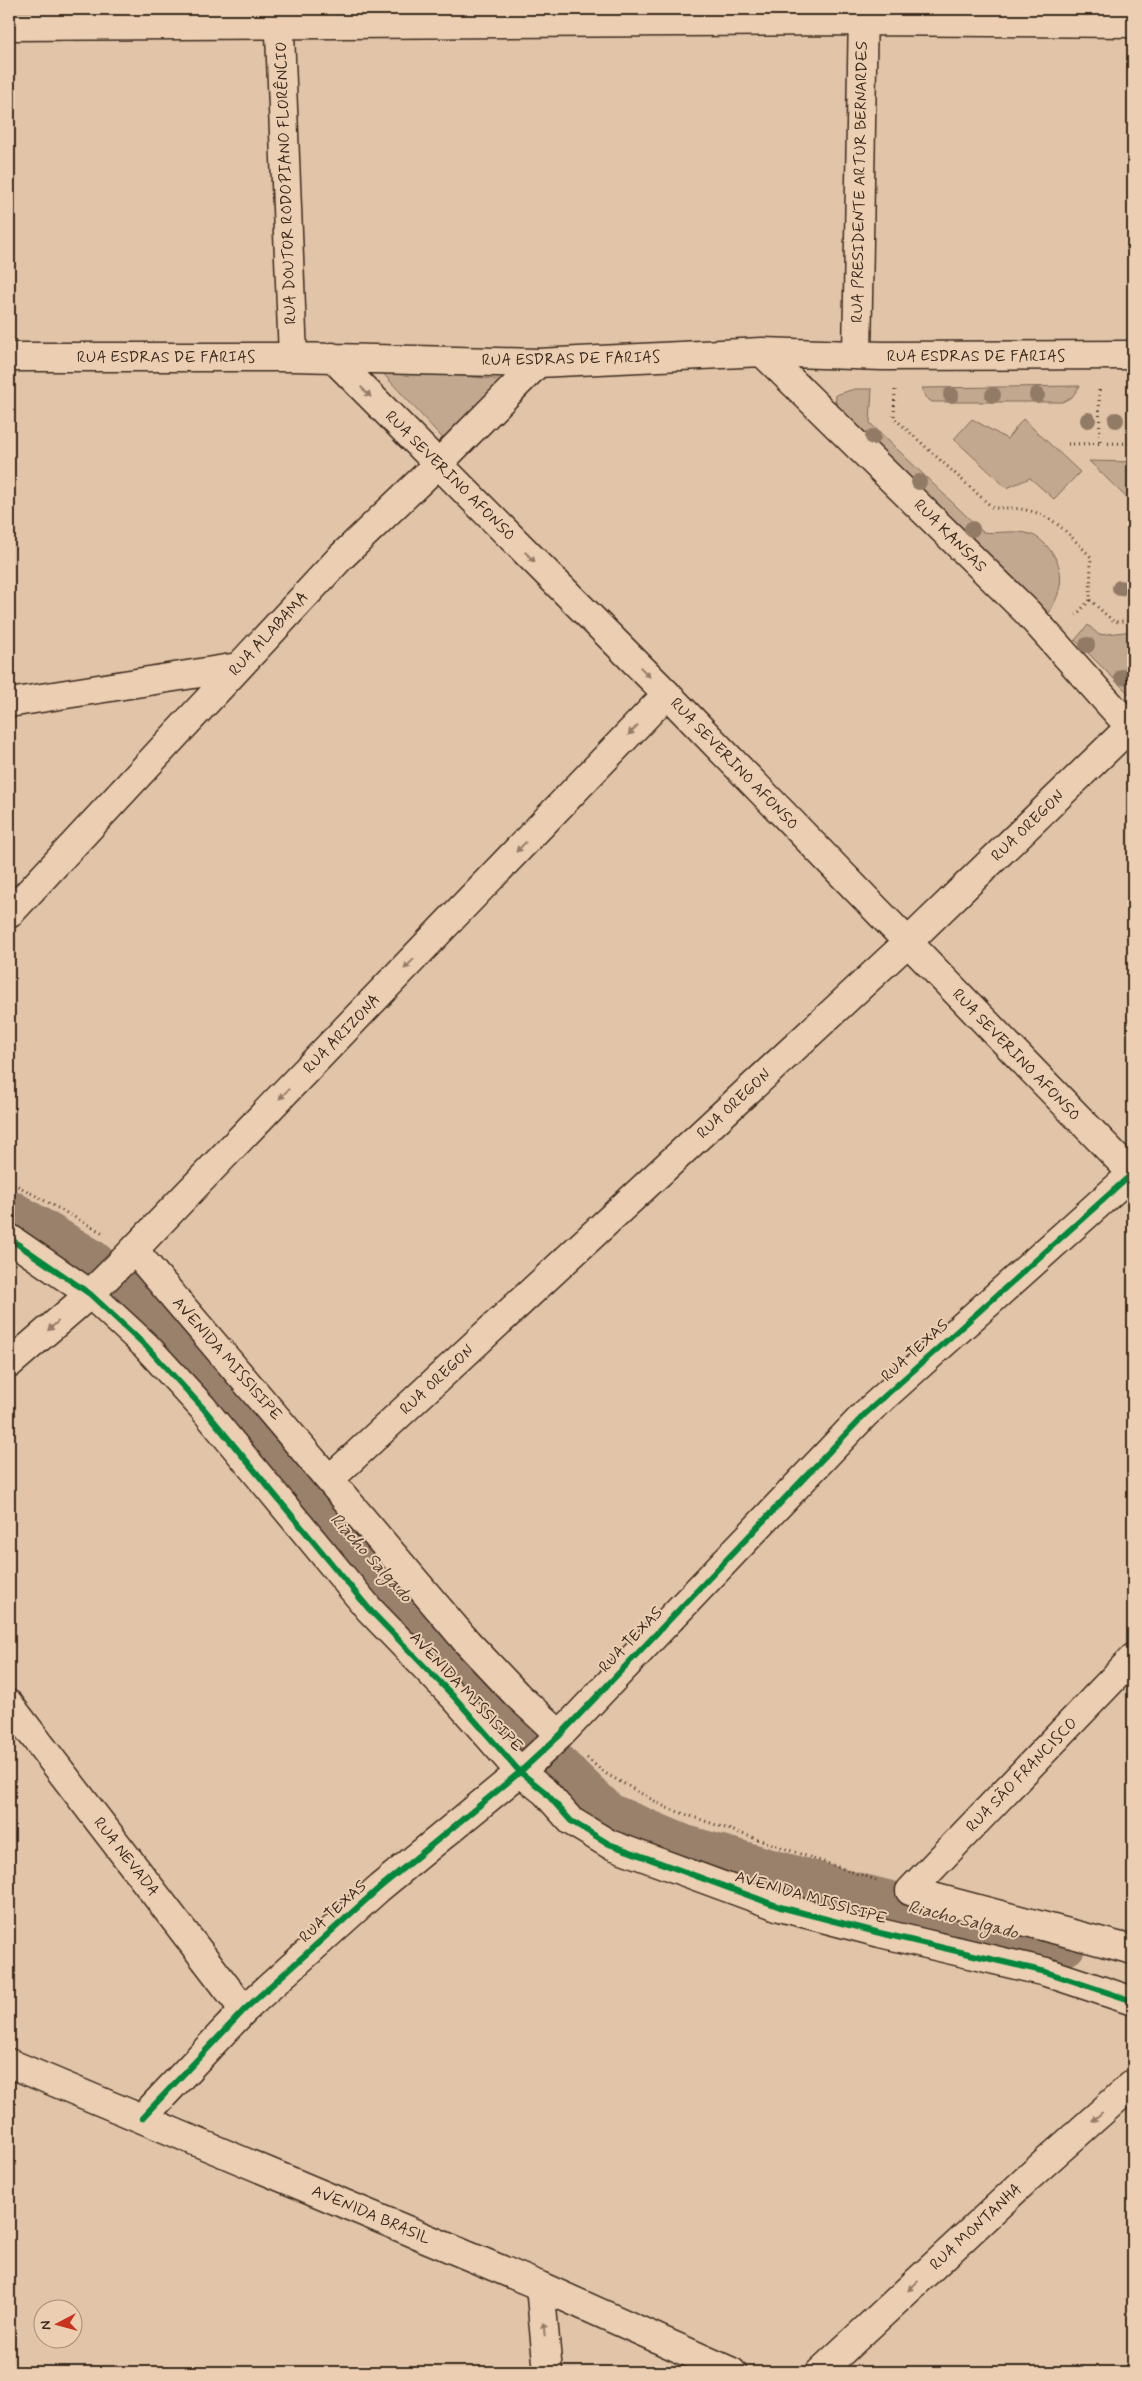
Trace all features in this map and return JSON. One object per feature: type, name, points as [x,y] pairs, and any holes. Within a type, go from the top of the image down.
[{"type":"street","points":[[9,26],[279,17],[862,15],[1133,23]]},
{"type":"street","name":"RUA PRESIDENTE ARTUR BERNARDES","points":[[857,355],[862,15]]},
{"type":"street","name":"RUA DOUTOR RODOPIANO FLORÊNCIO","points":[[279,17],[293,357]]},
{"type":"street","name":"RUA ESDRAS DE FARIAS","points":[[9,356],[293,357],[538,363],[762,352],[1131,368]]},
{"type":"street","name":"RUA KANSAS","points":[[762,352],[1027,612],[1132,726]]},
{"type":"street","name":"RUA SEVERINO AFONSO","points":[[332,358],[667,694],[1133,1174]]},
{"type":"street","name":"RUA ALABAMA","points":[[9,914],[340,558],[438,464],[538,363]]},
{"type":"street","points":[[9,703],[238,667]]},
{"type":"street","name":"RUA ARIZONA","points":[[9,1364],[93,1290],[130,1254],[667,694]]},
{"type":"street","name":"RUA OREGON","points":[[330,1479],[907,943],[1132,726]]},
{"type":"street","name":"RUA TEXAS","points":[[142,2118],[244,2010],[378,1889],[520,1772],[558,1737],[866,1414],[1133,1174]]},
{"type":"street","points":[[9,1238],[93,1290]]},
{"type":"street","name":"AVENIDA MISSISIPE","points":[[130,1254],[330,1479],[467,1642],[558,1737]]},
{"type":"street","name":"AVENIDA MISSISIPE","points":[[93,1290],[203,1408],[369,1609],[456,1700],[520,1772],[545,1792],[571,1820],[609,1844],[780,1907],[880,1933],[1046,1972],[1133,2001]]},
{"type":"street","name":"RUA SÃO FRANCISCO","points":[[910,1892],[1133,1658]]},
{"type":"street","name":"RUA NEVADA","points":[[9,1704],[244,2010]]},
{"type":"street","points":[[910,1892],[1133,1950]]},
{"type":"street","name":"AVENIDA BRASIL","points":[[16,2069],[142,2118],[540,2286],[732,2372]]},
{"type":"street","name":"RUA MONTANHA","points":[[820,2372],[1029,2177],[1133,2084]]},
{"type":"street","points":[[540,2286],[548,2372]]},
{"type":"path","points":[[1068,444],[1132,443],[1131,368]]},
{"type":"path","points":[[1099,382],[1100,444]]},
{"type":"path","points":[[895,384],[894,418],[993,508],[1013,507],[1036,511],[1058,522],[1091,557],[1090,600],[1114,622],[1133,620]]},
{"type":"path","points":[[9,1181],[130,1254]]},
{"type":"path","points":[[558,1737],[605,1774],[667,1808],[910,1892]]},
{"type":"shaded area","points":[[378,368],[505,380],[449,445]]},
{"type":"shaded area","points":[[1080,386],[1072,397],[1062,402],[932,402],[925,397],[922,388]]},
{"type":"shaded area","points":[[854,389],[872,389],[870,423],[983,532],[1026,533],[1046,545],[1057,561],[1061,578],[1058,595],[1049,613],[835,409],[836,395]]},
{"type":"shaded area","points":[[972,419],[1007,439],[1023,419],[1080,472],[1054,499],[1030,478],[1007,488],[954,439]]},
{"type":"shaded area","points":[[1089,461],[1133,462],[1133,504]]},
{"type":"shaded area","points":[[1088,625],[1099,635],[1133,631],[1132,697],[1075,640]]},
{"type":"waterway","name":"Riacho Salgado","points":[[9,1210],[90,1259],[137,1299],[334,1521],[464,1658],[554,1761],[609,1814],[685,1846],[854,1893],[1065,1945]]},
{"type":"cycle path","points":[[142,2118],[244,2010],[378,1889],[520,1772],[560,1735],[865,1414],[1133,1173]]},
{"type":"cycle path","points":[[9,1238],[90,1294],[146,1346],[203,1408],[369,1609],[456,1699],[520,1772],[545,1792],[571,1821],[609,1844],[780,1907],[880,1933],[1046,1972],[1133,2001]]}]
